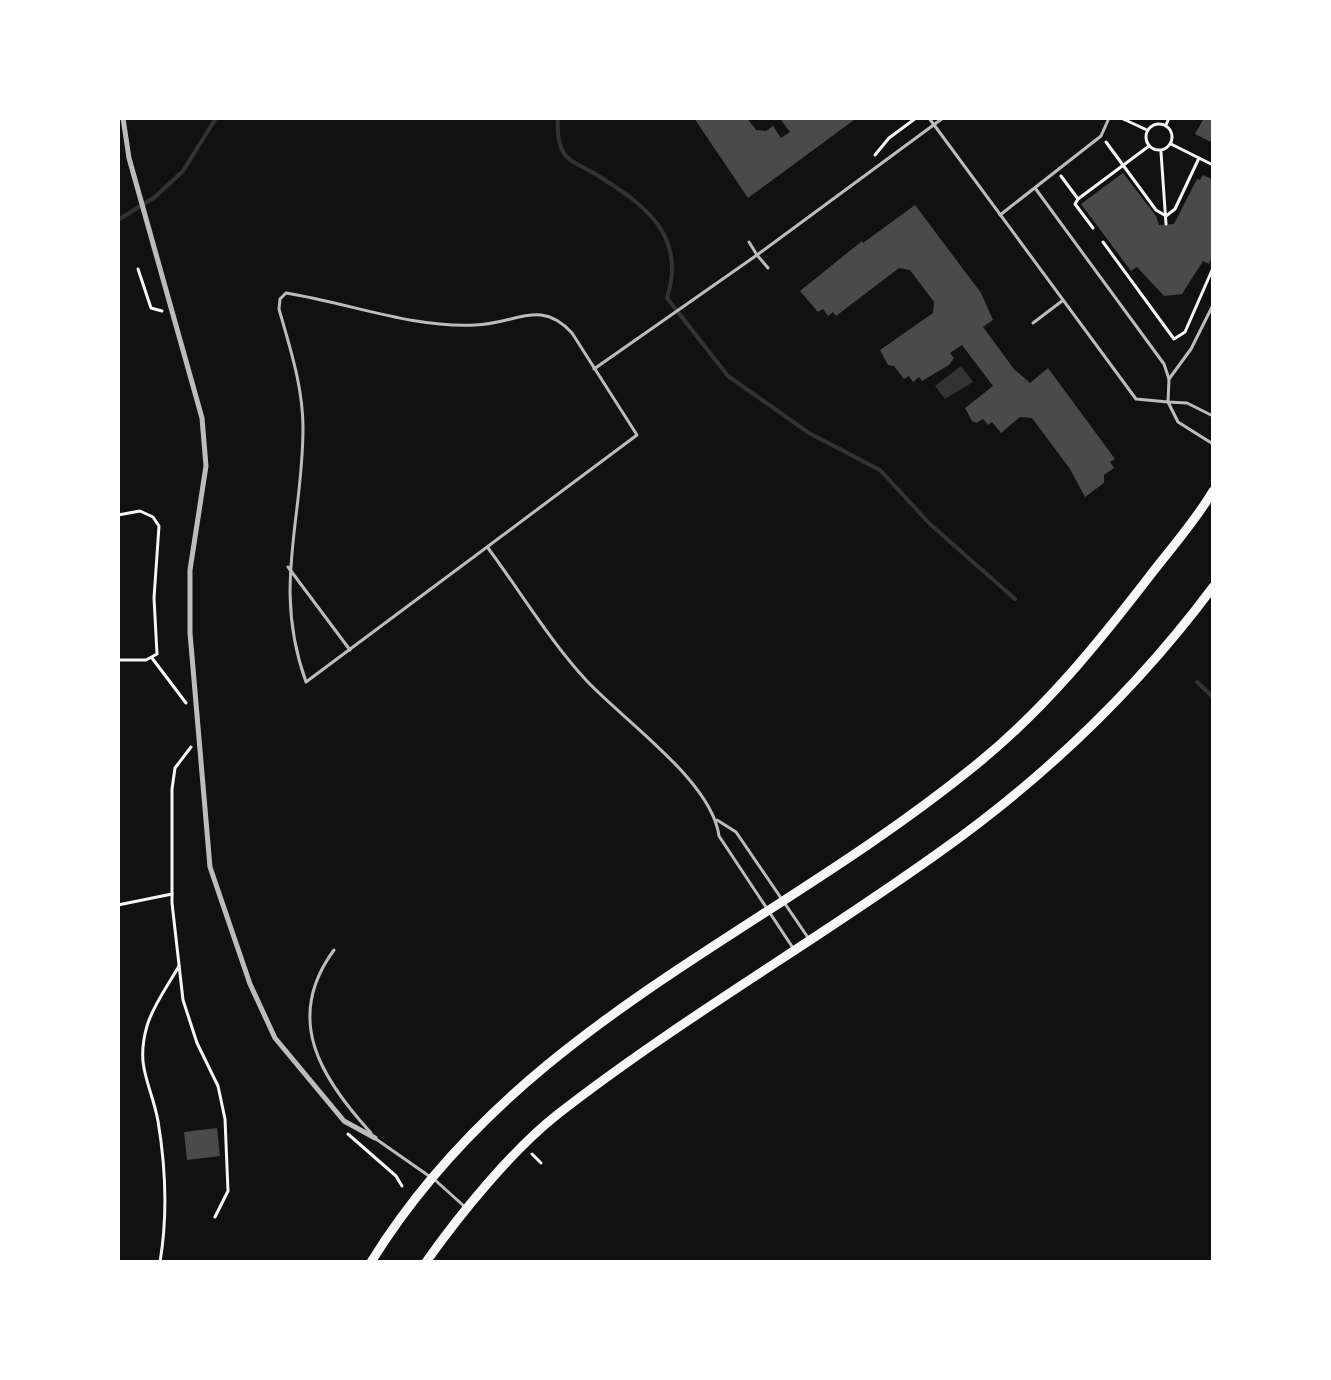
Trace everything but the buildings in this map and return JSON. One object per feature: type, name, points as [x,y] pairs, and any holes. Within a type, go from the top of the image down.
[{"type":"main road","points":[[371,1262],[476,1127],[528,1078],[645,991],[768,912],[977,764],[1042,705],[1094,648],[1213,491]]},
{"type":"main road","points":[[426,1262],[466,1207],[556,1115],[942,850],[1073,744],[1134,683],[1213,587]]},
{"type":"street","points":[[123,118],[129,158],[173,313],[205,443],[204,491],[190,570],[190,633],[210,867],[250,984],[275,1038],[344,1121],[375,1138]]},
{"type":"lane","points":[[929,118],[1136,399],[1187,403],[1213,416]]},
{"type":"lane","points":[[594,369],[757,255],[943,118]]},
{"type":"lane","points":[[1000,215],[1101,136],[1109,118]]},
{"type":"lane","points":[[1035,188],[1164,364],[1169,379],[1168,402],[1178,422],[1213,444]]},
{"type":"lane","points":[[749,242],[768,268]]},
{"type":"lane","points":[[286,293],[331,300],[419,322],[476,325],[547,313],[559,319],[572,333],[594,369],[637,435],[306,682],[292,626],[288,567],[303,429],[300,389],[279,309],[280,299],[286,293]]},
{"type":"lane","points":[[1033,323],[1063,300]]},
{"type":"lane","points":[[1169,379],[1191,349],[1213,305]]},
{"type":"lane","points":[[488,548],[586,680],[663,751],[717,820],[736,832],[810,940]]},
{"type":"lane","points":[[288,567],[350,650]]},
{"type":"lane","points":[[717,820],[719,836],[795,950]]},
{"type":"lane","points":[[334,950],[313,985],[310,1030],[320,1064],[335,1089],[375,1138],[466,1207]]},
{"type":"path","points":[[875,155],[889,138],[916,118]]},
{"type":"path","points":[[1121,118],[1147,131]]},
{"type":"path","points":[[1166,125],[1169,118]]},
{"type":"path","points":[[1147,131],[1156,124],[1166,125],[1172,133],[1171,144],[1161,151]]},
{"type":"path","points":[[1147,131],[1149,146]]},
{"type":"path","points":[[1101,136],[1156,210],[1166,216]]},
{"type":"path","points":[[1171,144],[1213,165]]},
{"type":"path","points":[[1149,146],[1161,151]]},
{"type":"path","points":[[1093,228],[1075,204],[1078,199],[1149,146]]},
{"type":"path","points":[[1161,151],[1166,224]]},
{"type":"path","points":[[1166,216],[1175,209],[1199,158]]},
{"type":"path","points":[[1057,171],[1078,199]]},
{"type":"path","points":[[1103,242],[1174,339],[1185,332],[1213,268]]},
{"type":"path","points":[[138,269],[151,308],[173,313]]},
{"type":"path","points":[[118,515],[140,511],[153,517],[159,526],[154,598],[157,654],[118,660]]},
{"type":"path","points":[[152,657],[196,715]]},
{"type":"path","points":[[198,745],[182,756],[175,768],[172,894],[183,1000],[197,1043],[218,1086],[224,1111],[228,1191],[215,1217]]},
{"type":"path","points":[[118,905],[172,894]]},
{"type":"path","points":[[160,1262],[167,1190],[157,1117],[143,1075],[143,1049],[147,1023],[179,965]]},
{"type":"path","points":[[342,1128],[396,1176],[402,1186]]},
{"type":"path","points":[[524,1148],[541,1163]]},
{"type":"shaded area","points":[[961,366],[973,382],[945,399],[935,386]]},
{"type":"waterway","points":[[118,220],[155,197],[183,171],[216,118]]},
{"type":"waterway","points":[[558,118],[558,137],[565,155],[631,198],[658,224],[671,256],[672,276],[667,298],[728,376],[809,433],[880,470],[930,524],[1015,599]]},
{"type":"waterway","points":[[1197,682],[1213,697]]}]
